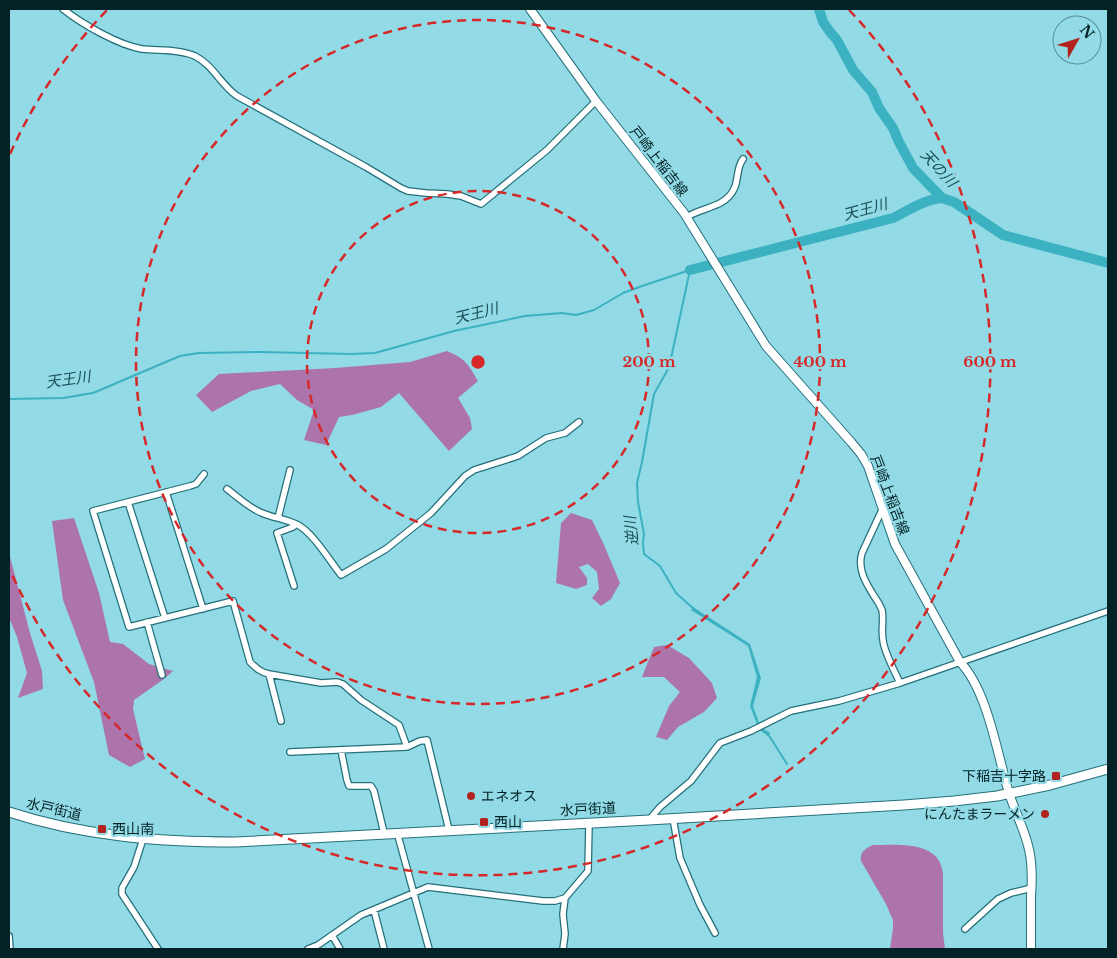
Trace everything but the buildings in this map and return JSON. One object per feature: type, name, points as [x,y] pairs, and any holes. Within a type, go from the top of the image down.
[{"type":"highway","name":"水戸街道","points":[[9,812],[76,829],[143,839],[236,842],[649,820],[954,801],[1050,785],[1108,769]]},
{"type":"main road","name":"戸崎上稲吉線","points":[[530,9],[596,101],[687,217],[769,349],[861,454],[873,478],[891,536],[901,557],[960,662],[974,680],[987,713],[1009,793],[1028,846],[1031,861],[1031,949]]},
{"type":"street","points":[[63,9],[118,42],[129,46],[142,49],[184,52],[196,57],[206,64],[230,91],[237,96],[401,188],[408,191],[454,194],[467,197],[481,204],[547,150],[596,101]]},
{"type":"street","points":[[687,217],[728,198],[736,185],[740,163],[743,159]]},
{"type":"street","points":[[227,489],[253,509],[296,524],[304,529],[313,538],[340,575],[386,549],[431,513],[465,476],[474,470],[518,456],[546,438],[565,433],[579,422]]},
{"type":"street","points":[[278,518],[290,470]]},
{"type":"street","points":[[204,474],[196,484],[93,510],[129,627],[233,601],[250,662],[256,669],[264,673],[321,683],[337,682],[344,684],[361,700],[399,725],[407,747]]},
{"type":"street","points":[[166,492],[203,609]]},
{"type":"street","points":[[128,502],[165,618]]},
{"type":"street","points":[[882,510],[862,553],[861,570],[866,583],[881,606],[883,643],[900,683]]},
{"type":"street","points":[[294,586],[278,534],[296,524]]},
{"type":"street","points":[[649,820],[660,807],[691,781],[720,743],[797,709],[839,701],[900,683],[1108,611]]},
{"type":"street","points":[[147,622],[162,675]]},
{"type":"street","points":[[269,674],[281,721]]},
{"type":"street","points":[[290,752],[407,747],[427,740],[448,830]]},
{"type":"street","points":[[340,750],[349,786],[371,786],[374,791],[384,833]]},
{"type":"street","points":[[673,818],[680,858],[700,905],[715,933]]},
{"type":"street","points":[[563,949],[563,914],[566,898],[588,871],[589,823]]},
{"type":"street","points":[[397,832],[428,949]]},
{"type":"street","points":[[143,839],[134,867],[122,888],[122,894],[158,949]]},
{"type":"street","points":[[308,949],[352,921],[428,887],[543,901],[555,901],[566,898]]},
{"type":"street","points":[[965,929],[998,899],[1032,888]]},
{"type":"street","points":[[374,910],[384,949]]},
{"type":"street","points":[[332,935],[340,949]]},
{"type":"street","points":[[9,936],[10,949]]},
{"type":"shaded area","points":[[447,351],[466,363],[478,381],[458,398],[470,418],[472,429],[449,451],[399,393],[381,407],[339,417],[326,445],[304,440],[314,410],[297,400],[280,384],[251,391],[212,412],[196,395],[219,374],[410,362]]},
{"type":"shaded area","points":[[571,513],[592,520],[620,583],[611,599],[601,606],[592,598],[599,589],[597,572],[588,564],[579,567],[587,578],[587,585],[576,589],[556,583],[561,523]]},
{"type":"shaded area","points":[[74,518],[99,593],[110,642],[123,644],[149,664],[173,671],[134,700],[133,709],[145,759],[130,767],[109,755],[94,682],[63,600],[52,521]]},
{"type":"shaded area","points":[[9,553],[42,671],[43,689],[18,698],[27,673],[10,620]]},
{"type":"shaded area","points":[[667,645],[689,658],[712,683],[717,698],[704,712],[678,727],[667,740],[656,737],[669,706],[680,692],[664,677],[642,677],[654,647]]},
{"type":"shaded area","points":[[873,845],[916,847],[934,855],[940,863],[943,874],[943,933],[945,949],[890,949],[893,920],[861,861],[861,855],[864,851]]},
{"type":"water","points":[[693,607],[750,644],[761,678],[753,706],[759,723],[770,733],[768,736],[761,731],[750,706],[757,677],[748,646],[691,610]]},
{"type":"waterway","name":"天の川","points":[[819,9],[823,22],[837,40],[853,70],[872,92],[913,168],[942,198],[954,202],[1003,235],[1108,263]]},
{"type":"waterway","name":"天王川","points":[[690,270],[893,218],[923,203],[941,198]]},
{"type":"waterway","name":"天王川","points":[[9,399],[63,398],[93,393],[180,356],[199,353],[375,353],[454,331],[525,316],[562,313],[576,315],[594,310],[623,293],[690,270],[670,363],[654,394],[637,483],[638,502],[644,534],[644,554],[660,566],[676,593],[694,609]]},
{"type":"waterway","name":"逆川","points":[[768,734],[787,764]]},
{"type":"place","name":"下稲吉十字路","points":[[1056,776]]},
{"type":"place","name":"エネオス","points":[[471,796]]},
{"type":"place","name":"にんたまラーメン","points":[[1045,814]]},
{"type":"place","name":"西山","points":[[484,822]]},
{"type":"place","name":"西山南","points":[[102,829]]}]
